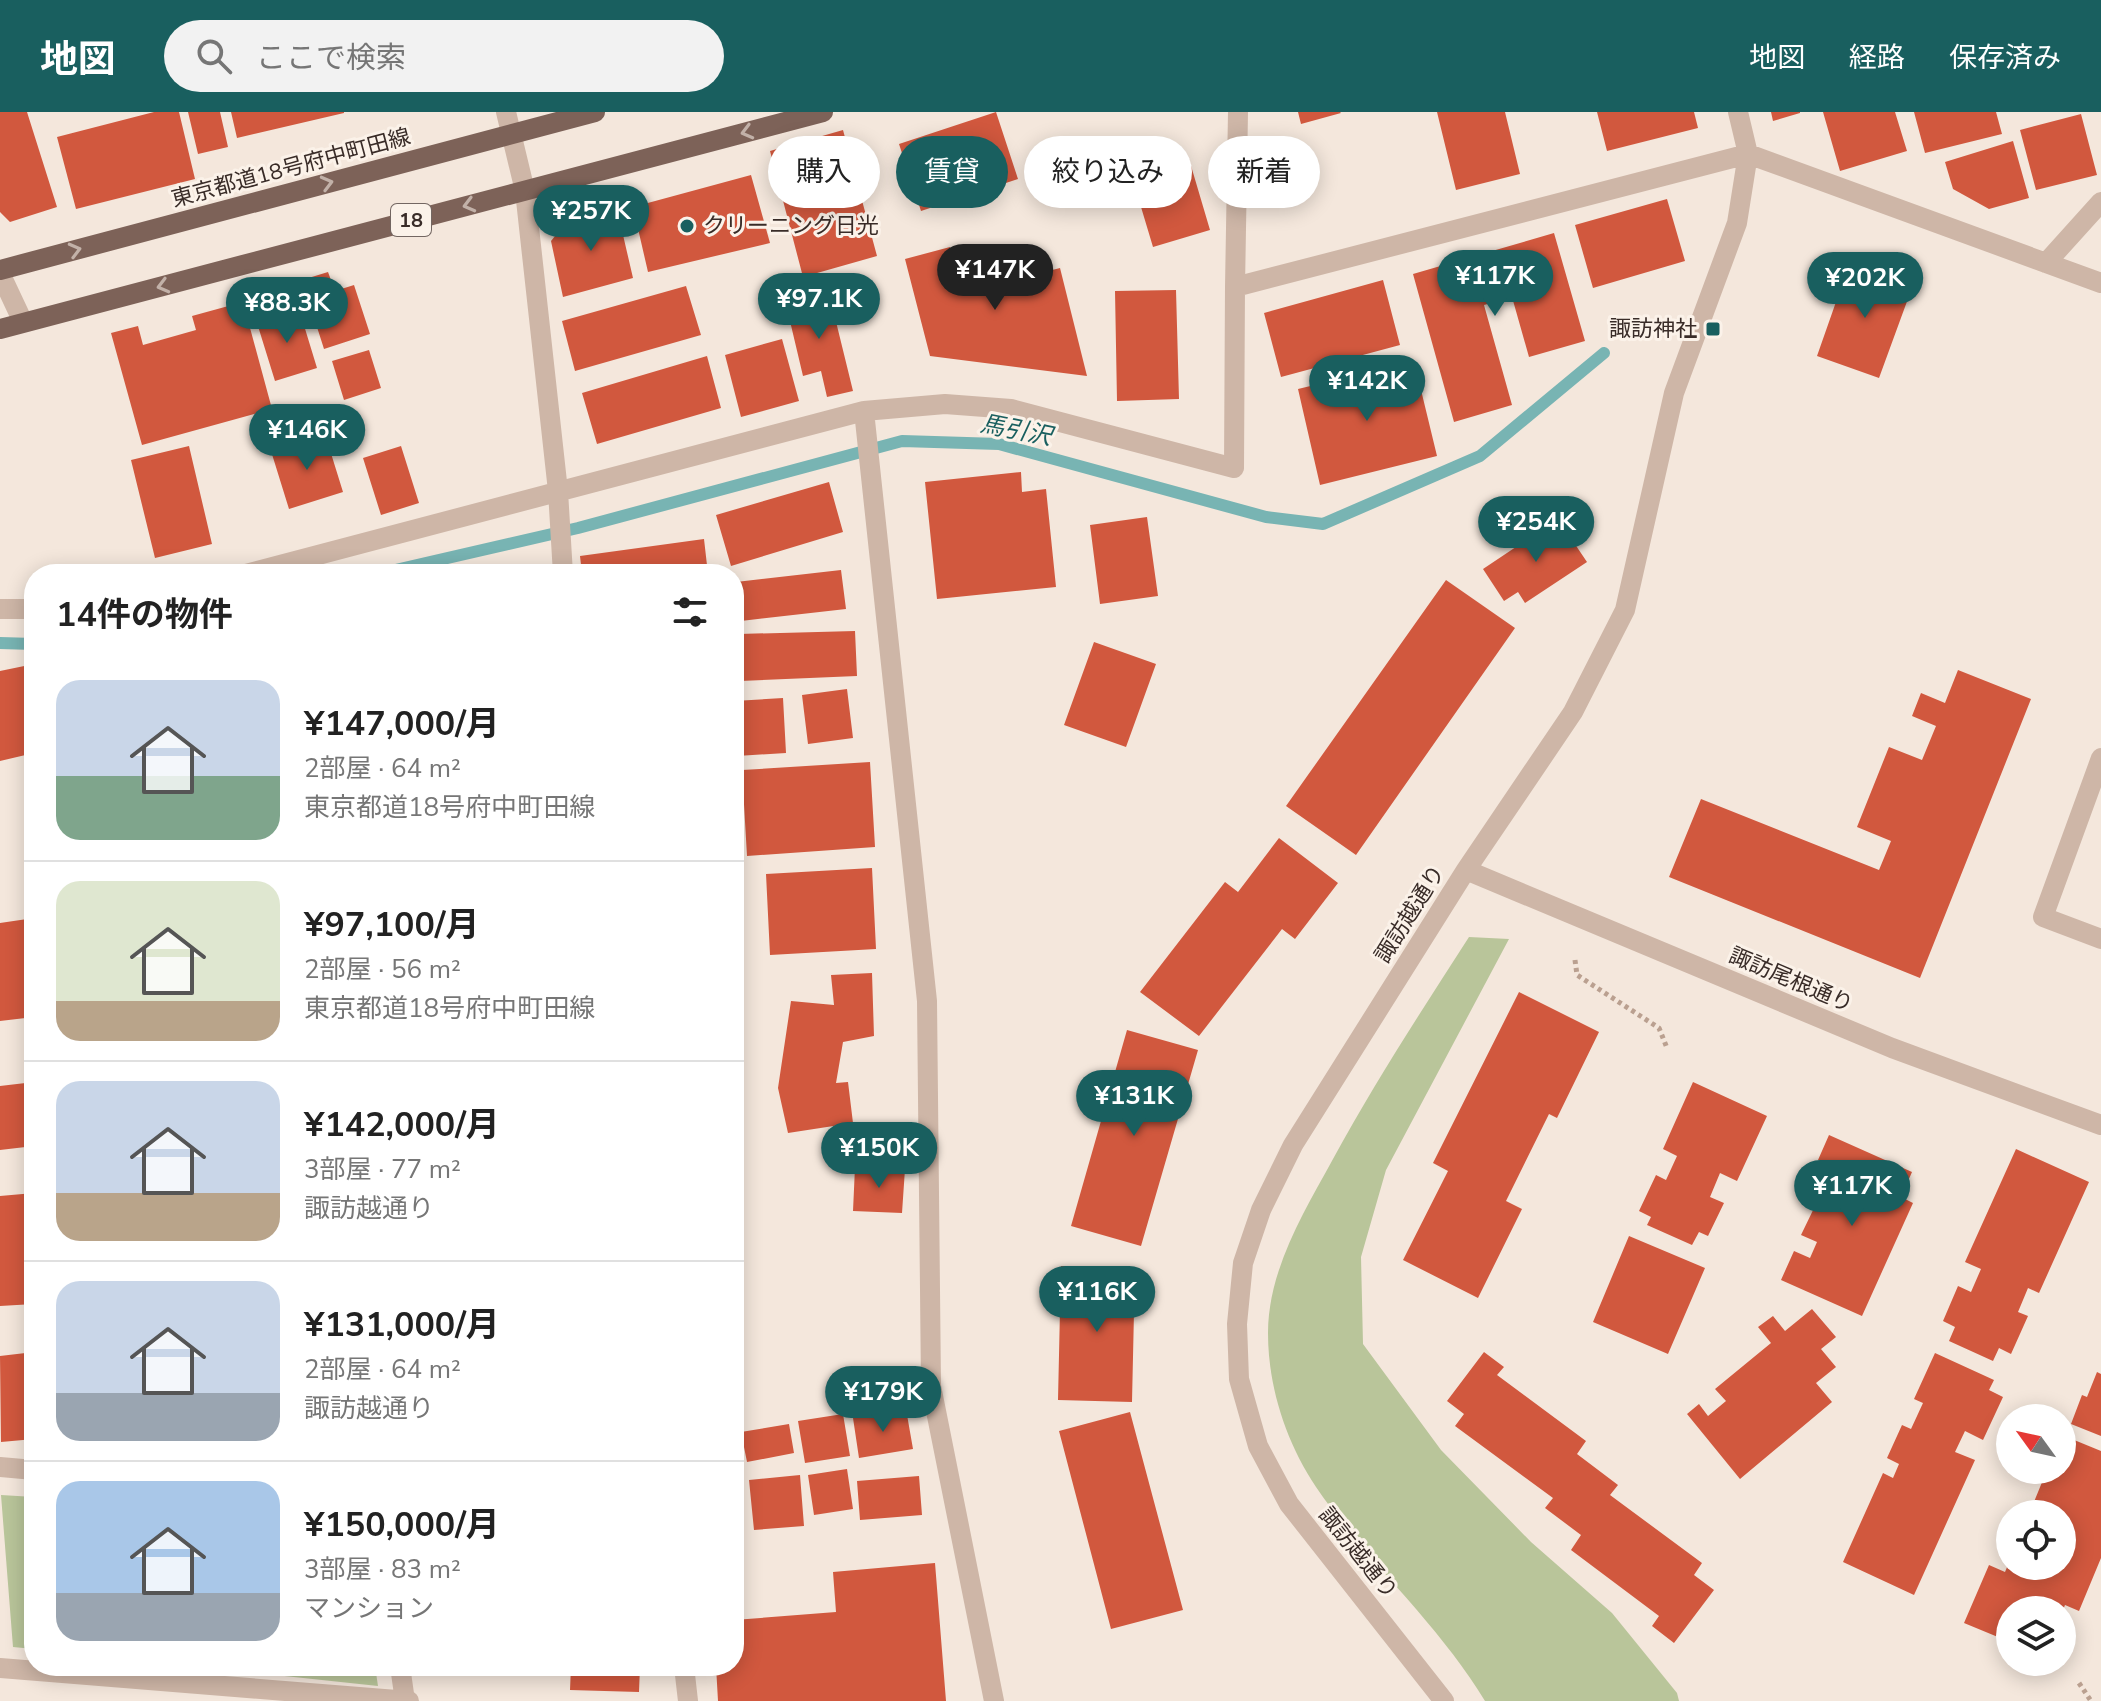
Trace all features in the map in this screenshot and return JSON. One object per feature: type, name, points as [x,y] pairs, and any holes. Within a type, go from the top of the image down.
[{"type":"main road","name":"東京都道18号府中町田線","points":[[0,272],[595,112]]},
{"type":"main road","name":"18","points":[[0,329],[823,112]]},
{"type":"street","points":[[506,112],[525,191],[562,564]]},
{"type":"street","points":[[300,564],[865,419],[945,404],[1011,409],[1234,468],[1238,112]]},
{"type":"street","name":"諏訪越通り","points":[[1444,1701],[1392,1632],[1339,1573],[1289,1504],[1258,1446],[1239,1379],[1237,1324],[1243,1263],[1261,1210],[1293,1145],[1466,870],[1573,712],[1625,610],[1674,393],[1737,223],[1748,154],[1738,112]]},
{"type":"street","points":[[1235,287],[1748,154],[2101,283]]},
{"type":"street","points":[[2046,263],[2101,202]]},
{"type":"street","points":[[0,272],[23,322]]},
{"type":"street","points":[[865,419],[927,1001],[931,1386],[994,1701]]},
{"type":"street","points":[[0,609],[24,609]]},
{"type":"street","points":[[2101,758],[2043,917],[2101,939]]},
{"type":"street","name":"諏訪尾根通り","points":[[1466,870],[1892,1048],[2101,1125]]},
{"type":"street","points":[[0,1467],[24,1469]]},
{"type":"street","points":[[0,1668],[24,1670]]},
{"type":"street","points":[[99,1676],[407,1701],[402,1676]]},
{"type":"street","points":[[685,1676],[688,1701]]},
{"type":"path","points":[[1575,960],[1577,975],[1659,1028],[1667,1048]]},
{"type":"path","points":[[2079,1683],[2091,1701]]},
{"type":"green space","points":[[1469,937],[1509,939],[1386,1170],[1361,1257],[1363,1344],[1441,1450],[1531,1542],[1612,1613],[1677,1693],[1679,1701],[1485,1701],[1446,1645],[1357,1541],[1316,1487],[1296,1452],[1275,1394],[1269,1353],[1270,1310],[1274,1287],[1290,1242],[1365,1102]]},
{"type":"green space","points":[[1,1495],[24,1496],[24,1648],[13,1647]]},
{"type":"green space","points":[[285,1676],[376,1676],[378,1686]]},
{"type":"building","points":[[0,112],[27,112],[57,207],[10,222],[0,212]]},
{"type":"building","points":[[154,112],[179,112],[195,179],[76,209],[57,137]]},
{"type":"building","points":[[188,112],[220,112],[228,147],[198,154]]},
{"type":"building","points":[[231,112],[344,112],[344,113],[237,138]]},
{"type":"building","points":[[996,112],[1004,136],[923,136]]},
{"type":"building","points":[[1298,112],[1340,112],[1341,113],[1301,124]]},
{"type":"building","points":[[1437,112],[1505,112],[1520,174],[1456,190]]},
{"type":"building","points":[[1597,112],[1694,112],[1698,128],[1607,151]]},
{"type":"building","points":[[1771,112],[1800,112],[1800,113],[1773,121]]},
{"type":"building","points":[[1823,112],[1895,112],[1907,151],[1840,171]]},
{"type":"building","points":[[1914,112],[1996,112],[2002,134],[1925,153]]},
{"type":"building","points":[[2081,114],[2097,175],[2036,190],[2020,130]]},
{"type":"building","points":[[843,130],[845,136],[822,136]]},
{"type":"building","points":[[2013,141],[2029,198],[1989,209],[1953,189],[1945,162]]},
{"type":"building","points":[[1008,149],[1018,179],[1008,182]]},
{"type":"building","points":[[1192,169],[1210,230],[1153,247],[1141,208],[1192,208]]},
{"type":"building","points":[[751,175],[770,243],[648,272],[633,207]]},
{"type":"building","points":[[1667,199],[1685,261],[1593,288],[1575,225]]},
{"type":"building","points":[[785,208],[864,208],[877,256],[803,277]]},
{"type":"building","points":[[617,209],[633,278],[563,297],[551,241],[569,219]]},
{"type":"building","points":[[1554,233],[1585,341],[1529,357],[1512,297],[1484,305],[1512,405],[1454,422],[1413,274]]},
{"type":"building","points":[[950,247],[955,266],[1022,248],[1029,276],[1060,268],[1087,376],[930,356],[905,259]]},
{"type":"building","points":[[1850,262],[1913,285],[1879,378],[1817,356]]},
{"type":"building","points":[[328,272],[335,291],[354,285],[370,334],[324,349],[302,280]]},
{"type":"building","points":[[1383,280],[1400,345],[1281,377],[1264,313]]},
{"type":"building","points":[[686,286],[701,335],[575,371],[562,321]]},
{"type":"building","points":[[828,289],[853,391],[827,397],[821,371],[803,376],[785,300]]},
{"type":"building","points":[[1176,290],[1179,399],[1117,401],[1115,291]]},
{"type":"building","points":[[243,302],[272,409],[142,445],[111,333],[138,326],[143,345],[196,330],[192,316]]},
{"type":"building","points":[[299,309],[317,368],[275,381],[257,323]]},
{"type":"building","points":[[782,339],[799,401],[741,417],[725,355]]},
{"type":"building","points":[[369,350],[381,388],[344,400],[332,361]]},
{"type":"building","points":[[707,356],[721,408],[597,444],[582,393]]},
{"type":"building","points":[[1414,361],[1437,456],[1320,485],[1298,389]]},
{"type":"building","points":[[325,434],[343,492],[289,509],[271,451]]},
{"type":"building","points":[[189,446],[212,544],[155,558],[131,460]]},
{"type":"building","points":[[401,446],[419,503],[381,515],[363,458]]},
{"type":"building","points":[[1021,472],[1022,492],[1046,489],[1056,587],[937,599],[925,482]]},
{"type":"building","points":[[829,482],[843,532],[730,564],[716,515]]},
{"type":"building","points":[[1147,517],[1158,596],[1100,604],[1090,525]]},
{"type":"building","points":[[1558,519],[1587,562],[1525,603],[1518,592],[1504,601],[1483,569]]},
{"type":"building","points":[[704,539],[707,564],[581,564],[580,556]]},
{"type":"building","points":[[841,570],[846,609],[744,621],[744,581]]},
{"type":"building","points":[[1446,580],[1515,628],[1356,855],[1286,806]]},
{"type":"building","points":[[855,631],[857,676],[744,681],[744,634]]},
{"type":"building","points":[[1094,642],[1156,664],[1126,747],[1064,725]]},
{"type":"building","points":[[24,666],[24,755],[0,761],[0,671]]},
{"type":"building","points":[[1958,670],[2031,699],[1920,978],[1669,877],[1701,799],[1879,870],[1891,841],[1857,827],[1889,747],[1922,760],[1936,726],[1912,716],[1921,693],[1945,703]]},
{"type":"building","points":[[847,689],[853,738],[808,744],[802,695]]},
{"type":"building","points":[[783,698],[786,753],[744,756],[744,700]]},
{"type":"building","points":[[870,762],[875,847],[747,856],[744,770]]},
{"type":"building","points":[[1279,838],[1338,883],[1295,939],[1282,929],[1199,1036],[1140,992],[1225,882],[1238,892]]},
{"type":"building","points":[[872,868],[876,949],[770,955],[766,874]]},
{"type":"building","points":[[24,919],[24,1018],[0,1021],[0,923]]},
{"type":"building","points":[[872,973],[874,1036],[843,1042],[836,1083],[848,1082],[853,1123],[788,1133],[778,1088],[791,1001],[834,1005],[831,975]]},
{"type":"building","points":[[1519,992],[1599,1032],[1557,1118],[1549,1114],[1506,1201],[1522,1209],[1478,1298],[1403,1260],[1448,1171],[1433,1163]]},
{"type":"building","points":[[1127,1030],[1198,1050],[1141,1246],[1071,1226]]},
{"type":"building","points":[[1693,1082],[1767,1116],[1737,1181],[1720,1173],[1710,1197],[1724,1203],[1708,1236],[1699,1232],[1692,1245],[1647,1225],[1651,1217],[1639,1211],[1656,1175],[1666,1180],[1677,1156],[1663,1149]]},
{"type":"building","points":[[24,1083],[24,1147],[0,1150],[0,1086]]},
{"type":"building","points":[[1829,1135],[1912,1172],[1901,1197],[1913,1203],[1862,1316],[1781,1280],[1794,1251],[1810,1258],[1817,1242],[1801,1235],[1816,1204],[1832,1211],[1843,1188],[1828,1181],[1834,1167],[1818,1160]]},
{"type":"building","points":[[2016,1149],[2089,1182],[2039,1293],[2028,1288],[2018,1312],[2028,1316],[2011,1354],[1999,1348],[1993,1361],[1949,1341],[1955,1327],[1943,1321],[1958,1286],[1971,1292],[1981,1269],[1965,1262]]},
{"type":"building","points":[[855,1167],[905,1169],[902,1213],[853,1211]]},
{"type":"building","points":[[24,1194],[24,1305],[0,1306],[0,1196]]},
{"type":"building","points":[[1629,1236],[1705,1268],[1668,1354],[1593,1322]]},
{"type":"building","points":[[1061,1266],[1135,1267],[1132,1402],[1058,1400]]},
{"type":"building","points":[[1812,1309],[1836,1337],[1821,1349],[1836,1367],[1816,1383],[1832,1402],[1740,1479],[1687,1414],[1699,1404],[1708,1416],[1726,1401],[1715,1389],[1771,1343],[1758,1327],[1773,1316],[1785,1331]]},
{"type":"building","points":[[1484,1352],[1504,1367],[1497,1375],[1586,1441],[1577,1454],[1618,1485],[1610,1495],[1702,1563],[1694,1575],[1714,1590],[1674,1643],[1652,1626],[1659,1616],[1571,1550],[1581,1535],[1545,1508],[1553,1498],[1455,1426],[1464,1414],[1447,1401]]},
{"type":"building","points":[[24,1353],[24,1440],[1,1442],[0,1356]]},
{"type":"building","points":[[1935,1353],[1994,1380],[1989,1390],[2003,1397],[2000,1404],[1996,1404],[1996,1412],[1983,1440],[1965,1431],[1955,1452],[1975,1460],[1914,1595],[1843,1562],[1883,1473],[1893,1478],[1899,1464],[1887,1458],[1902,1425],[1911,1429],[1923,1403],[1914,1399]]},
{"type":"building","points":[[2097,1372],[2101,1374],[2101,1436],[2076,1426],[2076,1411],[2082,1395],[2087,1397]]},
{"type":"building","points":[[906,1409],[913,1449],[859,1458],[853,1418]]},
{"type":"building","points":[[1130,1412],[1183,1610],[1111,1629],[1059,1431]]},
{"type":"building","points":[[843,1414],[850,1456],[805,1463],[798,1421]]},
{"type":"building","points":[[789,1424],[794,1453],[747,1462],[744,1432]]},
{"type":"building","points":[[2076,1441],[2101,1451],[2101,1558],[2079,1611],[2076,1610],[2076,1596],[1996,1596],[1996,1636],[1964,1623],[1989,1565],[1996,1568],[1996,1580],[2076,1580],[2076,1500],[2035,1500],[2041,1484],[2076,1484]]},
{"type":"building","points":[[847,1469],[853,1509],[814,1515],[808,1475]]},
{"type":"building","points":[[800,1475],[804,1526],[754,1530],[749,1480]]},
{"type":"building","points":[[919,1476],[922,1515],[860,1520],[857,1481]]},
{"type":"building","points":[[935,1563],[946,1701],[718,1701],[717,1676],[744,1676],[744,1619],[836,1612],[833,1572]]},
{"type":"building","points":[[571,1676],[640,1676],[639,1692],[570,1690]]},
{"type":"waterway","name":"馬引沢","points":[[421,564],[578,528],[902,441],[999,444],[1266,517],[1323,524],[1480,456],[1604,353]]},
{"type":"waterway","name":"馬引沢","points":[[0,643],[24,644]]},
{"type":"place","name":"クリーニング日光","points":[[687,226]]},
{"type":"place","name":"諏訪神社","points":[[1713,329]]}]
